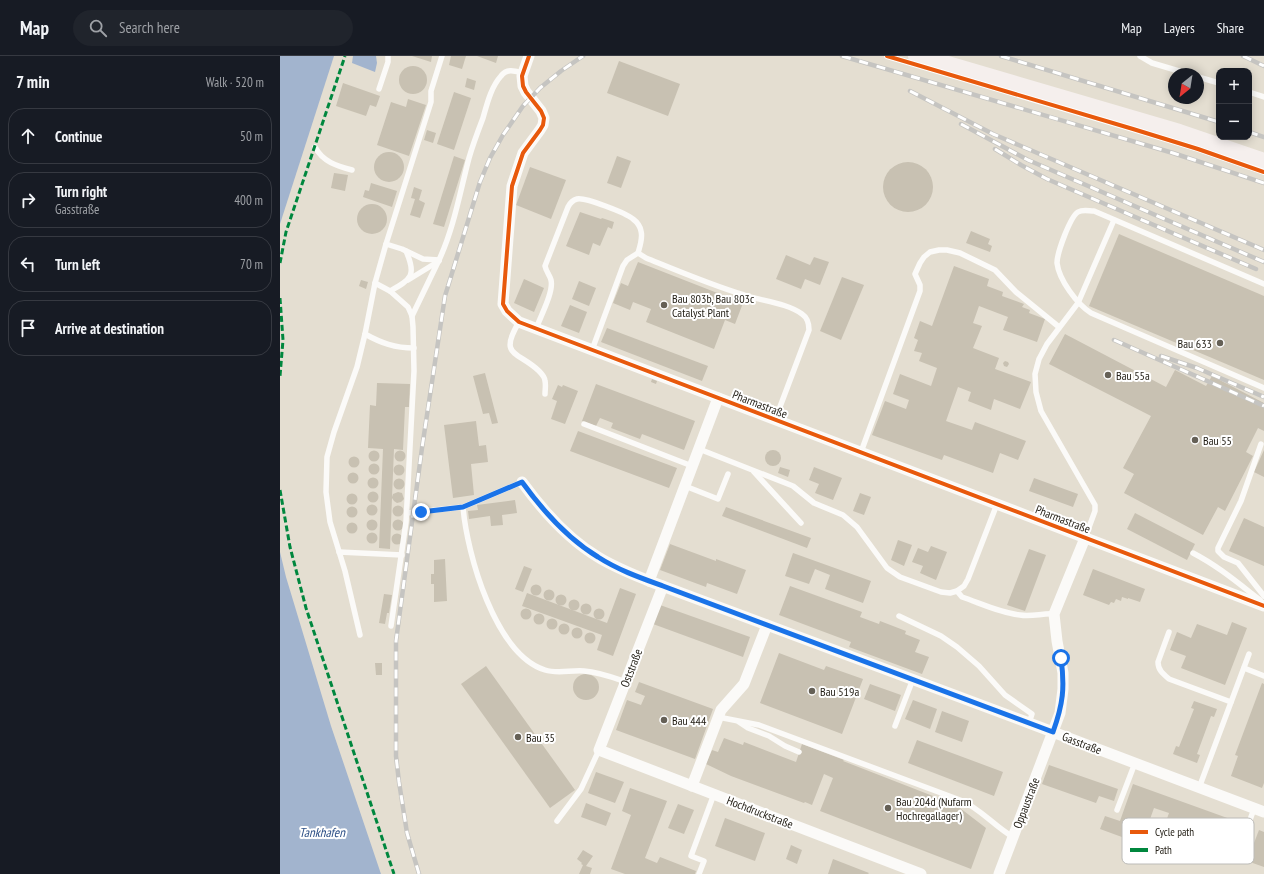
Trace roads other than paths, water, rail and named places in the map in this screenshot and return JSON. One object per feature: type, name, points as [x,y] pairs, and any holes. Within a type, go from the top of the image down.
[{"type":"main road","points":[[917,56],[1179,133],[1264,162]]},
{"type":"main road","points":[[957,56],[1216,133]]},
{"type":"main road","points":[[1236,140],[1264,150]]},
{"type":"street","name":"Pharmastraße","points":[[529,56],[522,76],[523,86],[541,111],[544,118],[540,130],[523,153],[512,186],[503,304],[507,311],[519,322],[1264,605]]},
{"type":"street","points":[[648,581],[718,398]]},
{"type":"street","name":"Gasstraße","points":[[522,482],[561,528],[580,545],[618,568],[648,581],[1259,810]]},
{"type":"street","points":[[1054,614],[1085,538]]},
{"type":"street","name":"Oststraße","points":[[599,750],[663,586]]},
{"type":"street","name":"Oppaustraße","points":[[999,874],[1060,713],[1063,689],[1063,672],[1054,614]]},
{"type":"street","points":[[692,786],[721,710],[744,684],[767,625]]},
{"type":"street","name":"Hochdruckstraße","points":[[599,750],[921,874]]},
{"type":"lane","points":[[379,90],[388,62],[388,56]]},
{"type":"lane","points":[[360,635],[345,571],[330,522],[327,500],[327,457],[356,367],[365,334],[375,283],[431,102],[431,91],[442,56]]},
{"type":"lane","points":[[1140,56],[1152,63],[1169,68]]},
{"type":"lane","points":[[412,316],[444,250],[470,156],[492,89],[501,75],[508,71],[513,70],[523,73]]},
{"type":"lane","points":[[1204,79],[1216,82]]},
{"type":"lane","points":[[1252,93],[1264,97]]},
{"type":"lane","points":[[315,147],[319,154],[334,165],[352,170]]},
{"type":"lane","points":[[536,329],[552,289],[551,280],[546,272],[545,266],[568,207],[572,202],[578,199],[585,199],[631,217],[637,222],[642,231],[638,253],[627,260],[623,266],[592,350]]},
{"type":"lane","points":[[1264,284],[1094,211],[1084,210],[1078,212],[1072,219],[1058,253],[1057,264],[1071,295],[1078,303],[1091,313],[1264,388]]},
{"type":"lane","points":[[1085,538],[1095,511],[1095,505],[1041,412],[1036,392],[1035,374],[1039,359],[1047,344],[1078,303],[1114,220]]},
{"type":"lane","points":[[386,244],[423,259],[439,260]]},
{"type":"lane","points":[[861,452],[920,292],[920,285],[915,277],[916,271],[924,257],[930,252],[947,250],[960,253],[995,270],[1016,292],[1059,327]]},
{"type":"lane","points":[[406,251],[412,265],[408,280]]},
{"type":"lane","points":[[638,253],[646,258],[744,296],[770,302],[804,315],[809,323],[809,330],[775,420]]},
{"type":"lane","points":[[390,291],[439,260]]},
{"type":"lane","points":[[375,283],[390,291],[408,306],[412,316],[414,348],[407,513],[391,626]]},
{"type":"lane","points":[[519,322],[511,335],[510,346],[516,355],[532,364],[542,374],[545,380],[545,394]]},
{"type":"lane","points":[[365,334],[374,340],[392,347],[414,348]]},
{"type":"lane","points":[[584,424],[692,466]]},
{"type":"lane","points":[[1261,444],[1241,501],[1218,548],[1218,551],[1224,557],[1238,563],[1264,596]]},
{"type":"lane","points":[[699,449],[793,486],[814,504],[843,515],[857,527],[887,568],[900,577],[941,592],[950,593],[957,591],[964,586],[997,504]]},
{"type":"lane","points":[[752,470],[800,523]]},
{"type":"lane","points":[[685,486],[718,499],[728,474]]},
{"type":"lane","points":[[407,513],[463,507],[522,482]]},
{"type":"lane","points":[[463,507],[465,527],[482,588],[494,618],[518,653],[532,664],[545,671],[596,672],[626,682]]},
{"type":"lane","points":[[339,552],[402,555]]},
{"type":"lane","points":[[1193,553],[1210,562],[1224,572],[1264,605]]},
{"type":"lane","points":[[957,591],[962,597],[1020,616],[1037,616],[1049,613],[1054,614]]},
{"type":"lane","points":[[899,616],[940,636],[957,647],[979,666],[1006,695],[1032,714],[1028,723]]},
{"type":"lane","points":[[1169,632],[1158,662],[1158,667],[1163,674],[1169,679],[1231,702]]},
{"type":"lane","points":[[1199,788],[1249,654]]},
{"type":"lane","points":[[1244,668],[1264,676]]},
{"type":"lane","points":[[895,726],[913,680]]},
{"type":"lane","points":[[718,717],[759,725],[960,800],[969,804],[1000,830],[1013,837]]},
{"type":"lane","points":[[736,720],[748,728],[769,736],[785,746],[799,752]]},
{"type":"lane","points":[[557,822],[581,789],[599,750]]},
{"type":"lane","points":[[1117,810],[1135,763]]},
{"type":"lane","points":[[699,874],[704,861],[691,856],[714,794]]},
{"type":"lane","points":[[1254,820],[1259,810]]},
{"type":"water","points":[[280,56],[334,56],[280,224]]},
{"type":"water","points":[[353,56],[376,56],[377,63],[375,72],[352,63]]},
{"type":"water","name":"Tankhafen","points":[[280,552],[286,577],[331,726],[381,874],[280,874]]},
{"type":"railway","points":[[419,874],[407,833],[396,756],[396,641],[422,448],[445,296],[480,182],[490,158],[503,135],[523,106],[540,88],[583,56]]},
{"type":"railway","points":[[842,56],[1173,153],[1264,183]]},
{"type":"railway","points":[[1001,56],[1216,121]]},
{"type":"railway","points":[[1243,56],[1264,66]]},
{"type":"railway","points":[[910,91],[993,134],[1264,250]]},
{"type":"railway","points":[[961,124],[1028,160],[1264,262]]},
{"type":"railway","points":[[1252,133],[1264,137]]},
{"type":"railway","points":[[995,149],[1047,179],[1256,269]]},
{"type":"railway","points":[[1114,340],[1264,406]]},
{"type":"railway","points":[[1161,356],[1197,368],[1264,397]]},
{"type":"place","name":"Bau 803b, Bau 803c Catalyst Plant","points":[[664,305]]},
{"type":"place","name":"Bau 633","points":[[1220,343]]},
{"type":"place","name":"Bau 55a","points":[[1108,375]]},
{"type":"place","name":"Bau 55","points":[[1195,440]]},
{"type":"place","name":"Bau 519a","points":[[812,691]]},
{"type":"place","name":"Bau 444","points":[[664,720]]},
{"type":"place","name":"Bau 35","points":[[518,737]]},
{"type":"place","name":"Bau 204d (Nufarm Hochregallager)","points":[[888,808]]}]
